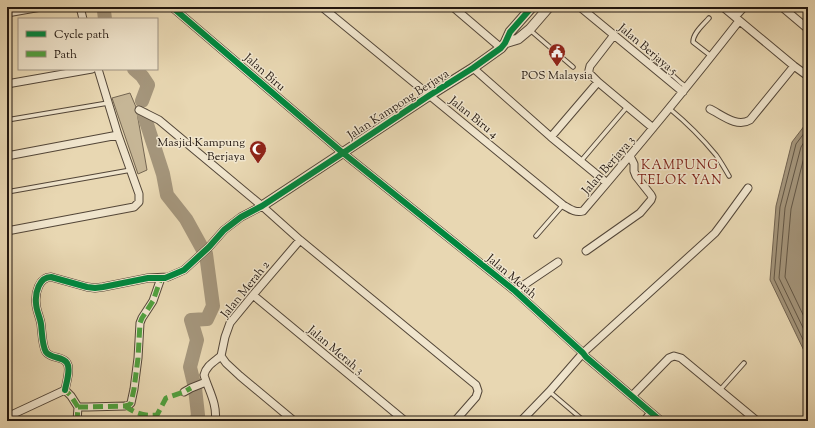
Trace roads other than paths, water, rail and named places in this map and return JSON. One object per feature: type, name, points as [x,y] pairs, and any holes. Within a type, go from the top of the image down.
[{"type":"street","points":[[7,13],[41,7]]},
{"type":"street","points":[[80,7],[83,18]]},
{"type":"street","name":"Jalan Biru","points":[[172,7],[343,153]]},
{"type":"street","name":"Jalan Biru 4","points":[[322,7],[563,205],[576,211]]},
{"type":"street","points":[[453,7],[503,46]]},
{"type":"street","name":"Jalan Kampong Berjaya","points":[[503,46],[510,32],[532,7]]},
{"type":"street","name":"Jalan Kampong Berjaya","points":[[262,206],[473,68],[503,46],[518,40],[530,29],[549,7]]},
{"type":"street","name":"Jalan Berjaya 5","points":[[580,7],[614,36],[685,90]]},
{"type":"street","points":[[723,7],[808,76]]},
{"type":"street","name":"Jalan Berjaya 3","points":[[576,211],[583,211],[670,109],[712,56],[744,7]]},
{"type":"street","points":[[782,7],[808,29]]},
{"type":"street","points":[[614,36],[590,66],[588,70],[589,73],[626,107],[653,128]]},
{"type":"street","points":[[710,109],[733,122],[746,123],[794,66]]},
{"type":"street","points":[[473,68],[580,162],[607,183]]},
{"type":"street","points":[[7,84],[86,70]]},
{"type":"street","points":[[7,231],[134,207],[139,202],[139,194],[118,135],[98,70]]},
{"type":"street","points":[[551,137],[598,82]]},
{"type":"street","points":[[139,110],[159,120],[262,206],[300,240],[476,386],[478,391],[476,397],[455,421]]},
{"type":"street","points":[[7,156],[118,135]]},
{"type":"street","name":"Jalan Merah","points":[[343,153],[515,291],[583,352],[586,357],[661,421]]},
{"type":"street","points":[[586,250],[640,213],[651,200],[651,195],[636,176],[634,164],[630,156]]},
{"type":"street","points":[[522,421],[583,352],[715,233],[748,188]]},
{"type":"street","points":[[65,390],[69,373],[67,362],[49,354],[46,352],[44,347],[41,323],[36,302],[38,289],[42,280],[48,276],[51,276],[95,288],[148,278],[172,276],[184,270],[209,247],[224,230],[241,217],[262,206]]},
{"type":"street","name":"Jalan Merah 2","points":[[221,356],[230,323],[300,240]]},
{"type":"street","points":[[515,291],[558,262]]},
{"type":"street","points":[[78,407],[121,406],[129,405],[131,403],[138,358],[140,323],[153,301],[161,278]]},
{"type":"street","name":"Jalan Merah 3","points":[[253,295],[405,421]]},
{"type":"street","points":[[215,421],[215,408],[203,384],[205,370],[221,356],[240,376],[294,421]]},
{"type":"street","points":[[632,396],[668,358],[674,356],[681,358],[757,421]]},
{"type":"street","points":[[187,390],[203,384]]},
{"type":"street","points":[[65,390],[78,407],[77,421]]},
{"type":"street","points":[[7,417],[65,390]]},
{"type":"lane","points":[[709,18],[693,38],[694,42],[712,56]]},
{"type":"lane","points":[[530,29],[574,67]]},
{"type":"lane","points":[[657,61],[685,90]]},
{"type":"lane","points":[[7,120],[108,103]]},
{"type":"lane","points":[[580,162],[626,107]]},
{"type":"lane","points":[[670,109],[688,124],[717,156],[729,176]]},
{"type":"lane","points":[[7,192],[131,170]]},
{"type":"lane","points":[[536,236],[563,205]]},
{"type":"lane","points":[[720,390],[744,363]]},
{"type":"lane","points":[[549,392],[584,421]]},
{"type":"lane","points":[[642,421],[650,411]]},
{"type":"water","points":[[808,121],[808,359],[770,280],[776,206],[792,142]]},
{"type":"waterway","points":[[105,7],[105,18]]},
{"type":"waterway","points":[[135,70],[142,76],[148,85],[142,101]]},
{"type":"waterway","points":[[144,115],[163,174],[167,195],[186,219],[202,248]]},
{"type":"waterway","points":[[196,421],[198,415],[195,388],[190,367],[197,340],[191,320],[207,319],[213,306],[206,254]]},
{"type":"place","name":"POS Malaysia","points":[[557,67]]},
{"type":"place","name":"Masjid Kampung Berjaya","points":[[258,164]]},
{"type":"district","name":"KAMPUNG TELOK YAN","points":[[680,172]]}]
